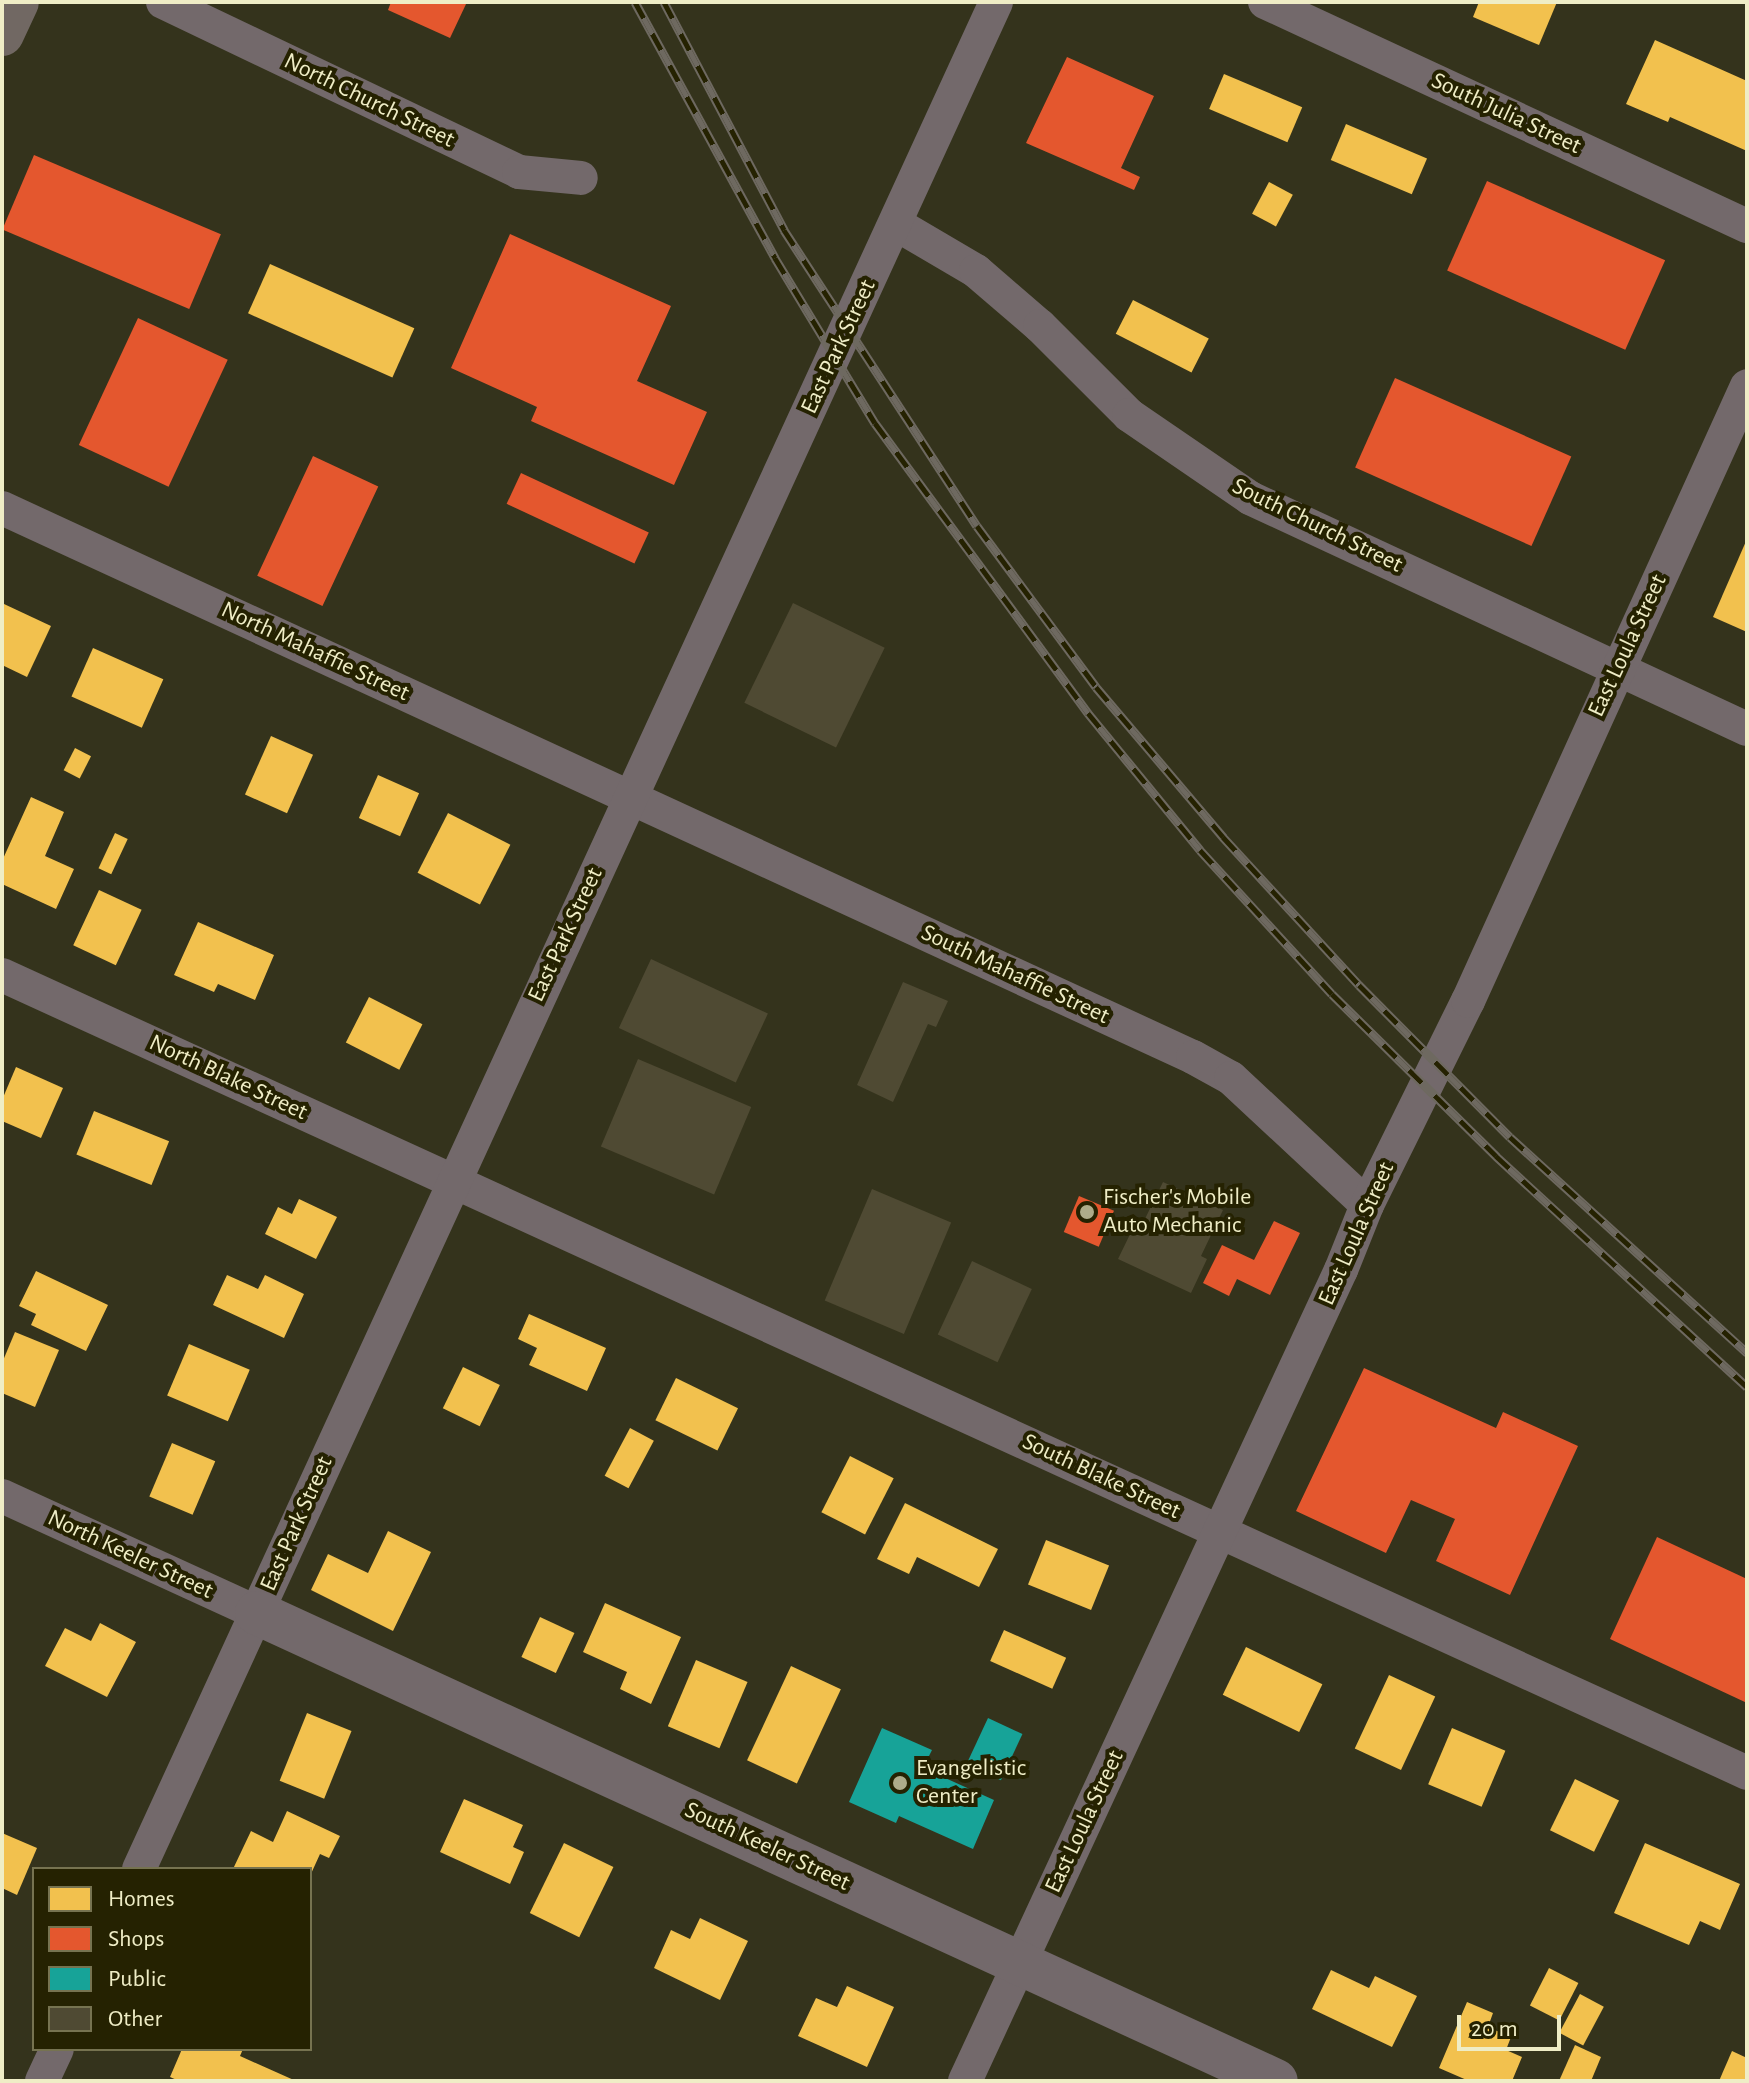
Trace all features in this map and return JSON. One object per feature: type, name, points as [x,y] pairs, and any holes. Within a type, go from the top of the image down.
[{"type":"main road","points":[[2,34],[17,2]]},
{"type":"street","name":"North Church Street","points":[[163,2],[519,172],[581,178]]},
{"type":"street","name":"East Park Street","points":[[140,1867],[996,2]]},
{"type":"street","name":"South Julia Street","points":[[1265,2],[1747,226]]},
{"type":"street","name":"South Church Street","points":[[896,224],[976,271],[1040,326],[1129,415],[1250,498],[1747,729]]},
{"type":"street","name":"East Loula Street","points":[[965,2081],[1341,1270],[1367,1205],[1468,1001],[1747,386]]},
{"type":"street","name":"North Mahaffie Street","points":[[2,508],[629,797]]},
{"type":"street","name":"South Mahaffie Street","points":[[629,797],[1193,1057],[1231,1078],[1367,1205]]},
{"type":"street","name":"North Blake Street","points":[[2,975],[454,1181]]},
{"type":"street","name":"South Blake Street","points":[[454,1181],[1747,1773]]},
{"type":"street","name":"North Keeler Street","points":[[2,1496],[257,1613]]},
{"type":"street","name":"South Keeler Street","points":[[257,1613],[1276,2081]]},
{"type":"street","points":[[42,2081],[56,2051]]},
{"type":"building: Homes","points":[[1479,2],[1557,2],[1539,45],[1473,17]]},
{"type":"building: Homes","points":[[1655,40],[1747,81],[1747,151],[1670,117],[1668,122],[1626,104]]},
{"type":"building: Homes","points":[[1224,74],[1302,107],[1287,142],[1209,109]]},
{"type":"building: Homes","points":[[1346,124],[1427,158],[1412,194],[1331,160]]},
{"type":"building: Homes","points":[[1269,182],[1293,195],[1276,226],[1252,214]]},
{"type":"building: Homes","points":[[270,264],[414,328],[392,378],[248,313]]},
{"type":"building: Homes","points":[[1133,300],[1209,339],[1191,372],[1116,334]]},
{"type":"building: Homes","points":[[1747,539],[1747,632],[1713,617]]},
{"type":"building: Homes","points":[[4,604],[51,626],[27,677],[2,665]]},
{"type":"building: Homes","points":[[93,648],[163,679],[142,728],[71,696]]},
{"type":"building: Homes","points":[[271,736],[313,755],[287,813],[245,794]]},
{"type":"building: Homes","points":[[75,748],[91,756],[80,778],[64,770]]},
{"type":"building: Homes","points":[[378,775],[419,793],[400,836],[359,818]]},
{"type":"building: Homes","points":[[31,797],[64,812],[45,856],[74,869],[56,909],[2,884],[2,861]]},
{"type":"building: Homes","points":[[448,813],[510,845],[480,904],[418,873]]},
{"type":"building: Homes","points":[[115,833],[128,839],[111,874],[99,868]]},
{"type":"building: Homes","points":[[99,890],[142,910],[116,965],[73,945]]},
{"type":"building: Homes","points":[[198,922],[274,955],[255,1000],[218,984],[214,992],[174,975]]},
{"type":"building: Homes","points":[[369,997],[422,1024],[399,1070],[346,1042]]},
{"type":"building: Homes","points":[[16,1067],[63,1088],[41,1138],[2,1121],[2,1100]]},
{"type":"building: Homes","points":[[94,1111],[169,1141],[151,1185],[76,1155]]},
{"type":"building: Homes","points":[[299,1199],[337,1217],[316,1259],[265,1234],[278,1207],[292,1214]]},
{"type":"building: Homes","points":[[36,1271],[108,1305],[86,1351],[31,1325],[36,1314],[19,1306]]},
{"type":"building: Homes","points":[[227,1275],[258,1289],[265,1275],[304,1294],[284,1338],[213,1305]]},
{"type":"building: Homes","points":[[529,1314],[606,1348],[587,1391],[529,1365],[537,1348],[518,1339]]},
{"type":"building: Homes","points":[[15,1332],[59,1350],[35,1407],[2,1393],[2,1363]]},
{"type":"building: Homes","points":[[189,1344],[250,1370],[228,1421],[167,1396]]},
{"type":"building: Homes","points":[[463,1367],[500,1385],[480,1426],[443,1408]]},
{"type":"building: Homes","points":[[676,1378],[738,1408],[717,1450],[655,1420]]},
{"type":"building: Homes","points":[[630,1428],[654,1441],[628,1488],[605,1476]]},
{"type":"building: Homes","points":[[172,1443],[215,1461],[193,1515],[149,1496]]},
{"type":"building: Homes","points":[[850,1456],[894,1478],[865,1534],[821,1512]]},
{"type":"building: Homes","points":[[905,1503],[998,1549],[979,1587],[917,1557],[909,1574],[877,1559]]},
{"type":"building: Homes","points":[[388,1531],[431,1552],[393,1631],[311,1590],[328,1554],[368,1573]]},
{"type":"building: Homes","points":[[1046,1540],[1109,1565],[1091,1610],[1028,1585]]},
{"type":"building: Homes","points":[[605,1603],[681,1637],[651,1704],[620,1689],[627,1672],[583,1652]]},
{"type":"building: Homes","points":[[540,1617],[574,1633],[556,1673],[521,1657]]},
{"type":"building: Homes","points":[[100,1623],[136,1642],[107,1697],[45,1666],[65,1628],[91,1641]]},
{"type":"building: Homes","points":[[1004,1630],[1066,1658],[1052,1689],[990,1661]]},
{"type":"building: Homes","points":[[1246,1647],[1322,1684],[1299,1732],[1223,1695]]},
{"type":"building: Homes","points":[[696,1660],[748,1682],[719,1748],[668,1726]]},
{"type":"building: Homes","points":[[791,1666],[841,1689],[797,1784],[747,1760]]},
{"type":"building: Homes","points":[[1389,1675],[1435,1697],[1401,1770],[1355,1748]]},
{"type":"building: Homes","points":[[307,1713],[352,1731],[324,1799],[280,1781]]},
{"type":"building: Homes","points":[[1452,1728],[1505,1751],[1482,1807],[1428,1784]]},
{"type":"building: Homes","points":[[1575,1779],[1619,1800],[1594,1852],[1550,1830]]},
{"type":"building: Homes","points":[[464,1799],[523,1825],[513,1847],[524,1852],[510,1884],[440,1852]]},
{"type":"building: Homes","points":[[287,1811],[340,1836],[329,1858],[320,1854],[312,1872],[312,1867],[234,1867],[251,1831],[273,1842]]},
{"type":"building: Homes","points":[[2,1833],[37,1848],[17,1895],[2,1888]]},
{"type":"building: Homes","points":[[564,1843],[613,1867],[579,1937],[530,1913]]},
{"type":"building: Homes","points":[[1645,1843],[1740,1884],[1720,1930],[1700,1921],[1689,1945],[1614,1913]]},
{"type":"building: Homes","points":[[700,1918],[748,1941],[720,2000],[654,1968],[671,1930],[690,1939]]},
{"type":"building: Homes","points":[[1549,1968],[1578,1983],[1559,2020],[1530,2005]]},
{"type":"building: Homes","points":[[1331,1970],[1369,1988],[1375,1976],[1417,1996],[1392,2047],[1312,2009]]},
{"type":"building: Homes","points":[[847,1986],[894,2007],[867,2067],[798,2036],[816,1998],[837,2007]]},
{"type":"building: Homes","points":[[1580,1994],[1604,2007],[1583,2046],[1559,2033]]},
{"type":"building: Homes","points":[[1467,2002],[1493,2013],[1488,2027],[1511,2037],[1506,2050],[1522,2057],[1512,2081],[1469,2081],[1439,2068]]},
{"type":"building: Homes","points":[[1575,2045],[1601,2057],[1591,2081],[1559,2081]]},
{"type":"building: Homes","points":[[181,2051],[242,2051],[240,2056],[296,2081],[179,2081],[170,2077]]},
{"type":"building: Homes","points":[[1732,2051],[1747,2058],[1747,2081],[1719,2081]]},
{"type":"building: Shops","points":[[391,2],[467,2],[450,38],[388,10]]},
{"type":"building: Shops","points":[[1067,57],[1154,96],[1121,168],[1140,177],[1134,190],[1026,143]]},
{"type":"building: Shops","points":[[34,155],[221,234],[189,309],[2,230]]},
{"type":"building: Shops","points":[[1487,181],[1665,260],[1625,350],[1447,271]]},
{"type":"building: Shops","points":[[510,234],[671,306],[637,381],[707,412],[674,485],[531,421],[537,407],[451,368]]},
{"type":"building: Shops","points":[[138,318],[228,360],[169,487],[79,445]]},
{"type":"building: Shops","points":[[1395,378],[1571,457],[1531,546],[1355,468]]},
{"type":"building: Shops","points":[[313,456],[378,486],[322,606],[257,576]]},
{"type":"building: Shops","points":[[521,473],[649,533],[634,563],[507,504]]},
{"type":"building: Shops","points":[[1079,1196],[1114,1211],[1099,1247],[1064,1232]]},
{"type":"building: Shops","points":[[1274,1221],[1300,1233],[1270,1295],[1237,1279],[1229,1296],[1203,1283],[1222,1245],[1254,1260]]},
{"type":"building: Shops","points":[[1364,1368],[1496,1428],[1503,1412],[1578,1446],[1510,1595],[1436,1561],[1455,1519],[1411,1500],[1386,1553],[1296,1511]]},
{"type":"building: Shops","points":[[1657,1537],[1747,1579],[1747,1703],[1610,1639]]},
{"type":"building: Public","points":[[988,1718],[1022,1734],[1001,1780],[966,1764]]},
{"type":"building: Public","points":[[882,1728],[932,1750],[923,1768],[994,1800],[973,1849],[899,1816],[896,1823],[849,1802]]},
{"type":"building: Other","points":[[793,603],[885,648],[836,747],[744,703]]},
{"type":"building: Other","points":[[651,959],[768,1014],[736,1082],[619,1028]]},
{"type":"building: Other","points":[[903,982],[948,1001],[936,1027],[928,1024],[893,1102],[857,1085]]},
{"type":"building: Other","points":[[638,1059],[751,1107],[714,1195],[601,1146]]},
{"type":"building: Other","points":[[1163,1182],[1223,1210],[1201,1256],[1207,1259],[1191,1293],[1118,1259],[1135,1224],[1141,1227]]},
{"type":"building: Other","points":[[872,1189],[951,1223],[904,1334],[825,1300]]},
{"type":"building: Other","points":[[972,1261],[1032,1289],[998,1362],[938,1334]]},
{"type":"railway","points":[[635,2],[775,258],[875,423],[1088,713],[1200,850],[1332,994],[1496,1156],[1747,1387]]},
{"type":"railway","points":[[664,2],[784,230],[977,526],[1096,687],[1223,837],[1359,985],[1510,1137],[1747,1353]]},
{"type":"place","name":"Fischer's Mobile Auto Mechanic","points":[[1087,1212]]},
{"type":"place","name":"Evangelistic Center","points":[[900,1783]]}]
